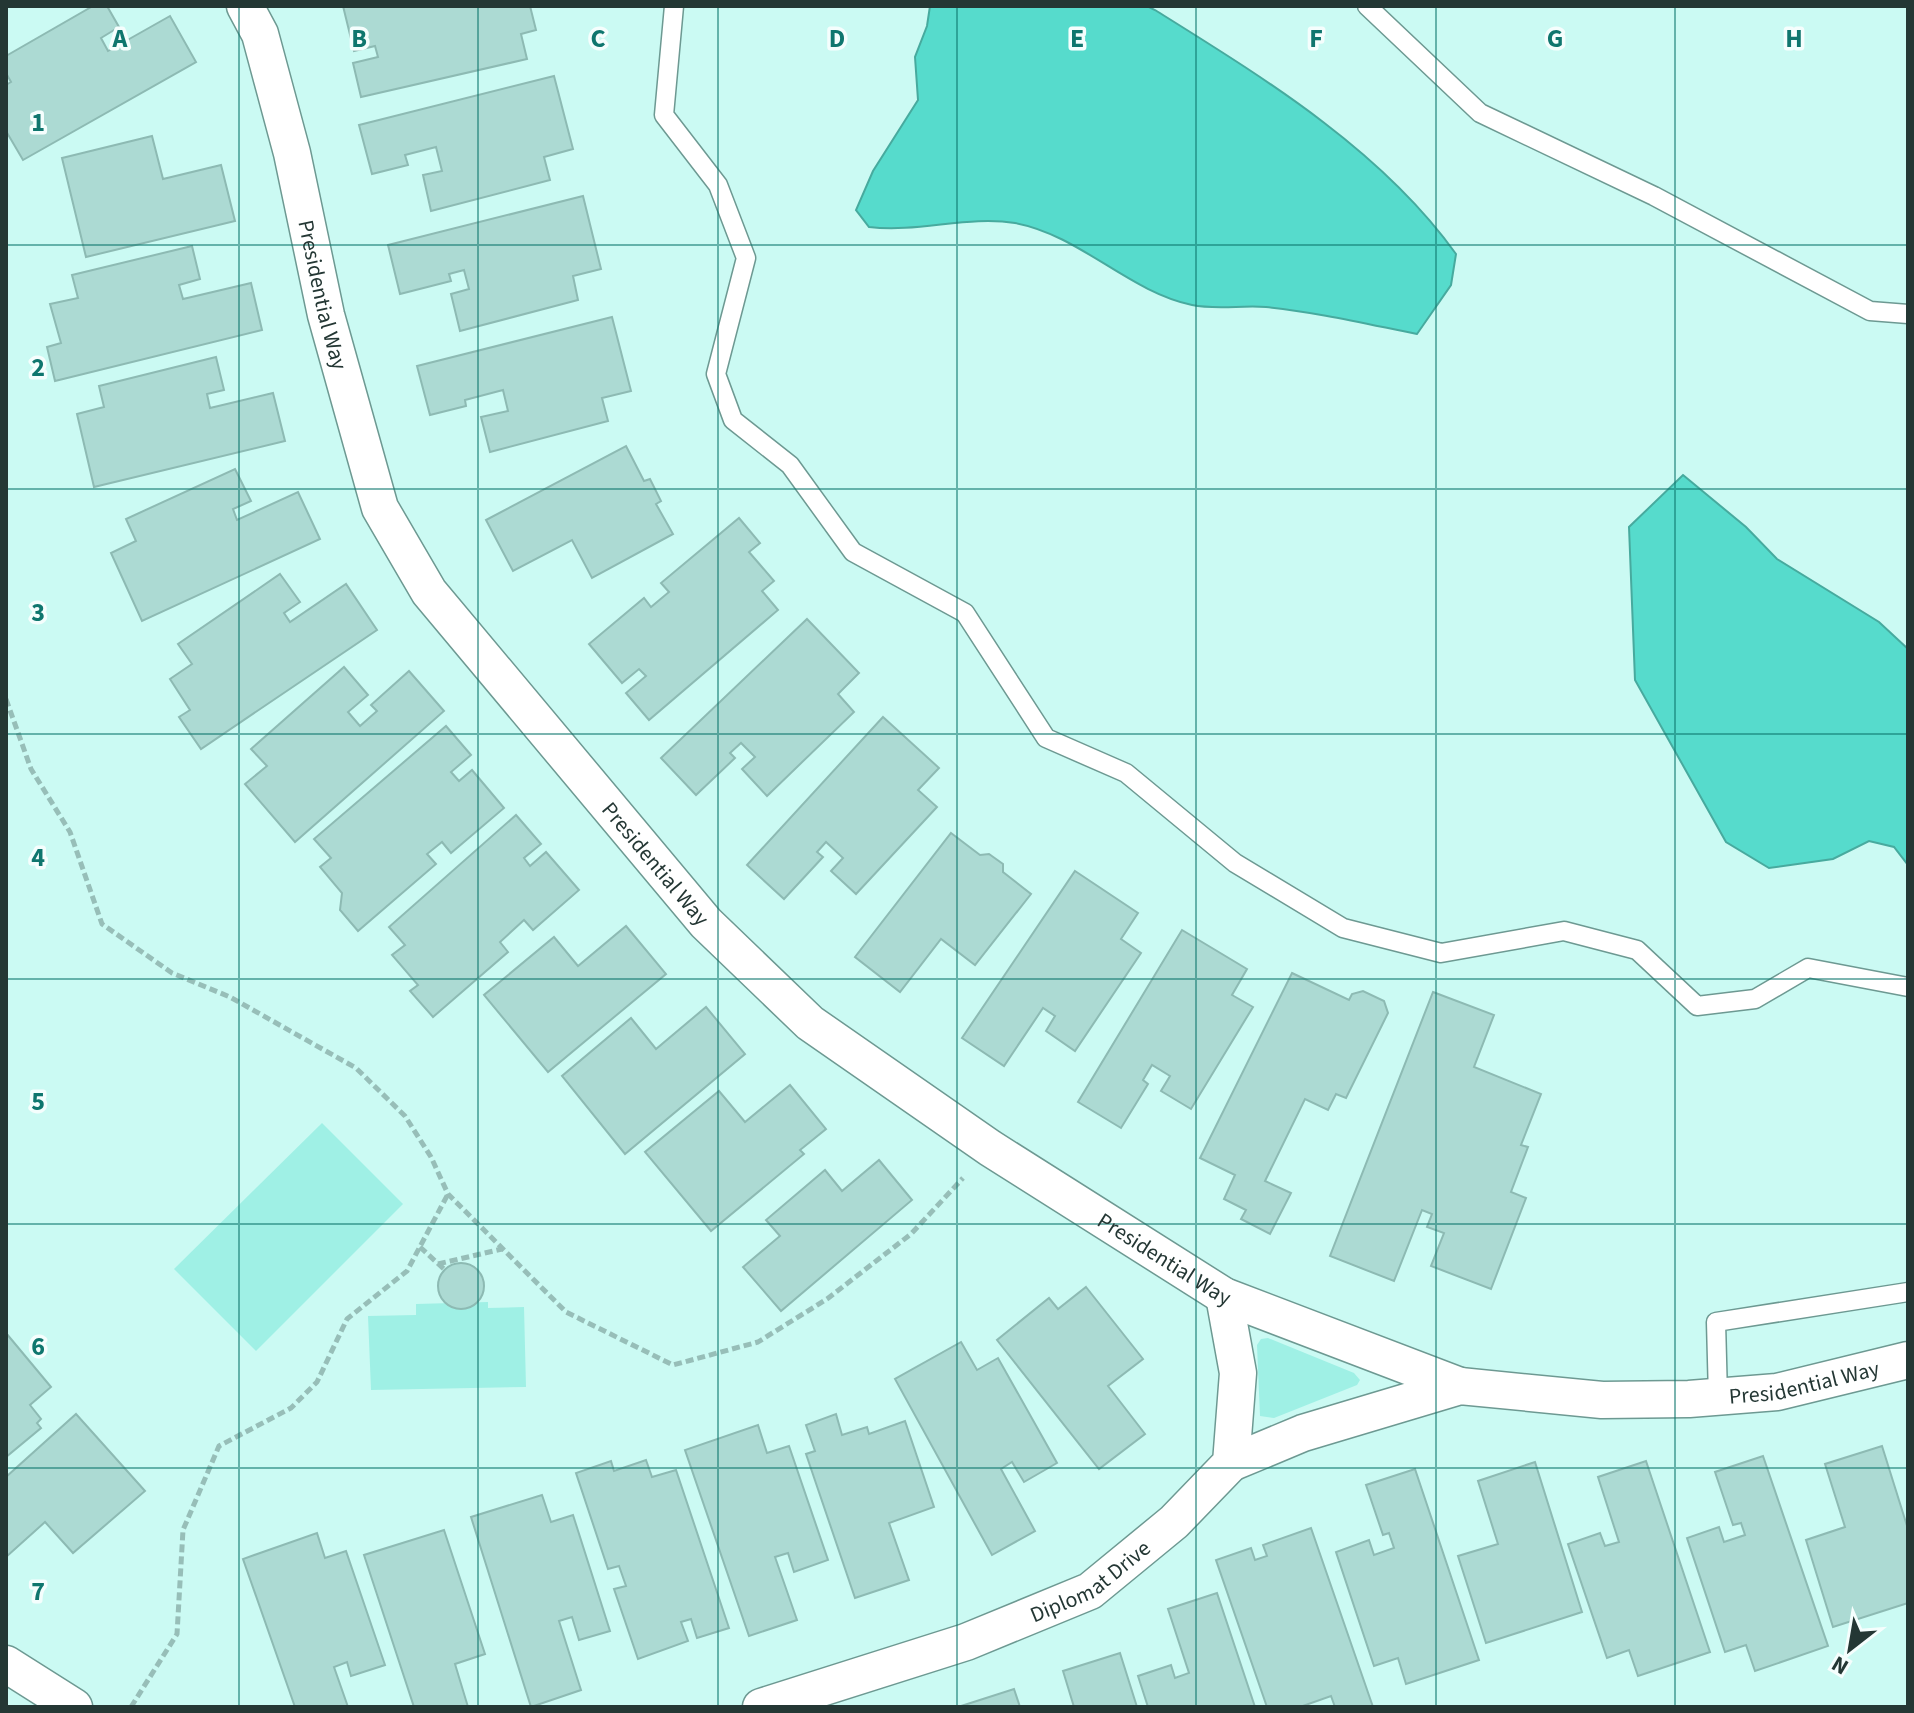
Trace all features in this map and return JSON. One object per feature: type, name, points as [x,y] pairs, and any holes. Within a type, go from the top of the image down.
[{"type":"street","name":"Presidential Way","points":[[245,6],[264,49],[292,153],[326,315],[380,508],[429,592],[706,923],[810,1023],[990,1148],[1224,1296],[1460,1386],[1602,1400],[1718,1397],[1777,1392],[1908,1360]]},
{"type":"street","points":[[1224,1296],[1238,1373],[1231,1463]]},
{"type":"street","name":"Presidential Way","points":[[1231,1463],[1303,1433],[1460,1386]]},
{"type":"street","name":"Diplomat Drive","points":[[761,1707],[966,1642],[1090,1591],[1174,1522],[1231,1463]]},
{"type":"street","points":[[6,1664],[74,1707]]},
{"type":"lane","points":[[674,6],[664,115],[718,185],[746,258],[716,374],[733,420],[790,465],[853,552],[965,613],[1046,738],[1126,773],[1235,863],[1343,928],[1441,953],[1564,931],[1637,950],[1697,1006],[1755,999],[1808,968],[1908,987]]},
{"type":"lane","points":[[1367,6],[1480,113],[1654,196],[1870,311],[1908,314]]},
{"type":"lane","points":[[1718,1397],[1716,1322],[1908,1292]]},
{"type":"path","points":[[6,699],[31,769],[70,832],[102,924],[172,973],[230,997],[356,1068],[405,1116],[431,1157],[448,1194],[566,1312],[673,1365],[758,1342],[827,1299],[911,1234],[990,1148]]},
{"type":"path","points":[[131,1707],[177,1634],[183,1530],[219,1446],[291,1408],[317,1382],[347,1319],[407,1271],[448,1194]]},
{"type":"path","points":[[420,1247],[445,1270]]},
{"type":"path","points":[[438,1264],[503,1249]]},
{"type":"shaded area","points":[[930,6],[1147,6],[1155,10],[1318,118],[1392,181],[1426,216],[1456,254],[1451,285],[1417,334],[1285,309],[1192,305],[1169,298],[1125,277],[1061,239],[1015,223],[979,221],[906,228],[869,227],[856,210],[873,171],[918,100],[915,57],[927,26]]},
{"type":"shaded area","points":[[1683,475],[1746,527],[1777,559],[1879,622],[1908,649],[1908,865],[1894,847],[1869,841],[1833,859],[1769,868],[1726,842],[1635,680],[1629,527]]},
{"type":"shaded area","points":[[322,1123],[403,1204],[256,1351],[174,1269]]},
{"type":"shaded area","points":[[488,1302],[488,1308],[524,1307],[526,1387],[371,1390],[368,1316],[416,1315],[416,1304]]},
{"type":"shaded area","points":[[1268,1338],[1354,1373],[1360,1380],[1357,1385],[1274,1418],[1260,1416],[1257,1345],[1261,1339]]},
{"type":"building","points":[[93,6],[107,6],[119,27],[101,38],[108,51],[170,16],[196,62],[23,160],[6,131],[6,85],[11,82],[6,73],[6,56]]},
{"type":"building","points":[[343,6],[530,6],[536,30],[521,34],[527,59],[361,97],[353,63],[378,57],[375,46],[354,51]]},
{"type":"building","points":[[554,76],[573,149],[544,157],[550,180],[431,211],[423,175],[442,171],[436,147],[405,155],[408,165],[372,174],[359,125]]},
{"type":"building","points":[[152,136],[163,179],[221,165],[235,221],[86,257],[62,158]]},
{"type":"building","points":[[583,196],[601,269],[573,276],[578,300],[460,331],[451,294],[469,289],[464,270],[449,274],[451,281],[400,294],[388,245]]},
{"type":"building","points":[[192,246],[200,279],[179,285],[183,299],[251,283],[262,330],[55,381],[47,347],[61,343],[50,304],[78,298],[72,275]]},
{"type":"building","points":[[612,317],[631,391],[602,398],[608,421],[490,452],[481,417],[508,411],[503,390],[465,400],[466,406],[430,415],[417,366]]},
{"type":"building","points":[[216,357],[224,390],[207,394],[210,408],[273,393],[285,441],[94,487],[77,414],[104,407],[99,386]]},
{"type":"building","points":[[626,446],[644,481],[650,479],[661,501],[656,504],[673,534],[592,578],[572,540],[513,571],[486,520]]},
{"type":"building","points":[[235,469],[251,501],[233,509],[237,520],[298,492],[320,539],[142,621],[111,553],[136,541],[126,519]]},
{"type":"building","points":[[739,518],[760,543],[749,552],[774,581],[762,591],[778,610],[649,720],[626,693],[646,676],[639,669],[622,683],[589,644],[644,598],[651,607],[669,592],[661,583]]},
{"type":"building","points":[[280,574],[300,602],[284,613],[290,622],[346,584],[377,630],[201,749],[179,717],[190,710],[170,679],[192,664],[178,644]]},
{"type":"building","points":[[807,619],[859,673],[838,694],[854,712],[767,796],[742,769],[755,757],[741,743],[730,753],[735,758],[696,795],[661,758]]},
{"type":"building","points":[[344,667],[368,695],[348,712],[360,726],[377,711],[371,705],[409,671],[444,711],[295,842],[245,784],[267,766],[251,749]]},
{"type":"building","points":[[883,717],[939,768],[918,790],[937,807],[856,894],[831,871],[843,858],[826,842],[817,852],[823,857],[784,899],[747,865]]},
{"type":"building","points":[[446,726],[471,755],[451,772],[459,781],[472,770],[504,808],[451,853],[442,842],[427,854],[436,864],[358,931],[340,910],[342,893],[320,867],[331,858],[314,839]]},
{"type":"building","points":[[516,815],[541,844],[524,858],[530,866],[546,852],[579,890],[533,930],[524,920],[500,942],[508,952],[433,1017],[410,991],[418,985],[392,955],[405,945],[389,927]]},
{"type":"building","points":[[951,833],[980,855],[989,854],[1003,864],[1003,872],[1031,894],[975,965],[941,939],[900,992],[855,957]]},
{"type":"building","points":[[1075,871],[1138,913],[1121,939],[1141,953],[1075,1051],[1046,1031],[1055,1016],[1043,1008],[1004,1066],[962,1038]]},
{"type":"building","points":[[626,926],[666,974],[548,1072],[484,995],[554,937],[578,966]]},
{"type":"building","points":[[1182,930],[1247,969],[1232,995],[1253,1007],[1191,1109],[1161,1091],[1170,1076],[1152,1065],[1143,1080],[1148,1084],[1121,1128],[1078,1102]]},
{"type":"building","points":[[1292,973],[1349,1000],[1352,994],[1363,991],[1384,1001],[1388,1013],[1346,1098],[1336,1094],[1328,1110],[1305,1099],[1265,1181],[1291,1193],[1270,1234],[1241,1219],[1246,1210],[1224,1199],[1235,1175],[1200,1158]]},
{"type":"building","points":[[1433,992],[1494,1015],[1474,1067],[1541,1094],[1521,1145],[1528,1147],[1511,1192],[1526,1198],[1491,1289],[1431,1266],[1444,1233],[1427,1227],[1432,1214],[1422,1210],[1394,1281],[1330,1256]]},
{"type":"building","points":[[706,1007],[745,1054],[625,1154],[562,1076],[631,1018],[656,1049]]},
{"type":"building","points":[[790,1085],[826,1129],[800,1150],[804,1154],[711,1231],[645,1152],[719,1091],[745,1122]]},
{"type":"building","points":[[879,1160],[912,1200],[781,1311],[743,1267],[780,1236],[766,1220],[825,1170],[842,1191]]},
{"type":"building","points":[[461,1263],[477,1270],[484,1286],[477,1302],[461,1309],[445,1302],[438,1286],[445,1270]]},
{"type":"building","points":[[1086,1287],[1143,1359],[1108,1386],[1145,1434],[1099,1469],[997,1340],[1049,1298],[1058,1309]]},
{"type":"building","points":[[6,1333],[51,1387],[30,1405],[41,1419],[37,1423],[41,1428],[6,1457]]},
{"type":"building","points":[[961,1342],[977,1370],[998,1358],[1057,1463],[1024,1482],[1012,1462],[1001,1469],[1035,1531],[992,1555],[895,1379]]},
{"type":"building","points":[[76,1414],[145,1491],[73,1553],[45,1522],[6,1557],[6,1477]]},
{"type":"building","points":[[836,1414],[842,1435],[867,1427],[869,1434],[905,1421],[934,1507],[889,1523],[909,1580],[855,1598],[806,1454],[815,1451],[806,1425]]},
{"type":"building","points":[[758,1425],[767,1453],[789,1446],[828,1560],[794,1572],[788,1553],[775,1557],[797,1620],[749,1636],[685,1450]]},
{"type":"building","points":[[1882,1446],[1908,1529],[1908,1603],[1833,1627],[1806,1540],[1845,1527],[1825,1464]]},
{"type":"building","points":[[1763,1456],[1828,1646],[1755,1671],[1746,1645],[1725,1652],[1687,1538],[1719,1527],[1724,1542],[1745,1535],[1741,1523],[1733,1525],[1715,1472]]},
{"type":"building","points":[[646,1460],[652,1477],[676,1470],[729,1628],[697,1638],[691,1619],[681,1622],[688,1641],[638,1659],[614,1589],[626,1586],[619,1566],[608,1569],[576,1473],[611,1461],[614,1471]]},
{"type":"building","points":[[1646,1461],[1710,1652],[1638,1676],[1629,1650],[1607,1658],[1568,1544],[1600,1533],[1605,1546],[1619,1542],[1598,1477]]},
{"type":"building","points":[[1535,1462],[1582,1612],[1486,1643],[1458,1556],[1498,1544],[1478,1481]]},
{"type":"building","points":[[1415,1469],[1479,1660],[1406,1684],[1398,1658],[1374,1666],[1336,1552],[1369,1540],[1374,1555],[1394,1548],[1389,1533],[1383,1535],[1366,1485]]},
{"type":"building","points":[[542,1495],[551,1522],[573,1515],[610,1631],[579,1640],[572,1617],[559,1621],[581,1690],[531,1707],[471,1517]]},
{"type":"building","points":[[1311,1528],[1373,1707],[1335,1707],[1331,1696],[1300,1707],[1267,1707],[1216,1560],[1251,1548],[1255,1560],[1267,1556],[1263,1545]]},
{"type":"building","points":[[444,1530],[485,1654],[455,1664],[468,1707],[414,1707],[364,1555]]},
{"type":"building","points":[[317,1533],[325,1558],[346,1551],[385,1665],[351,1676],[347,1662],[334,1667],[348,1707],[295,1707],[243,1559]]},
{"type":"building","points":[[1217,1593],[1255,1707],[1148,1707],[1138,1676],[1171,1665],[1175,1678],[1189,1673],[1168,1609]]},
{"type":"building","points":[[1120,1653],[1137,1707],[1074,1707],[1063,1671]]},
{"type":"building","points":[[1014,1689],[1020,1707],[958,1707]]}]
